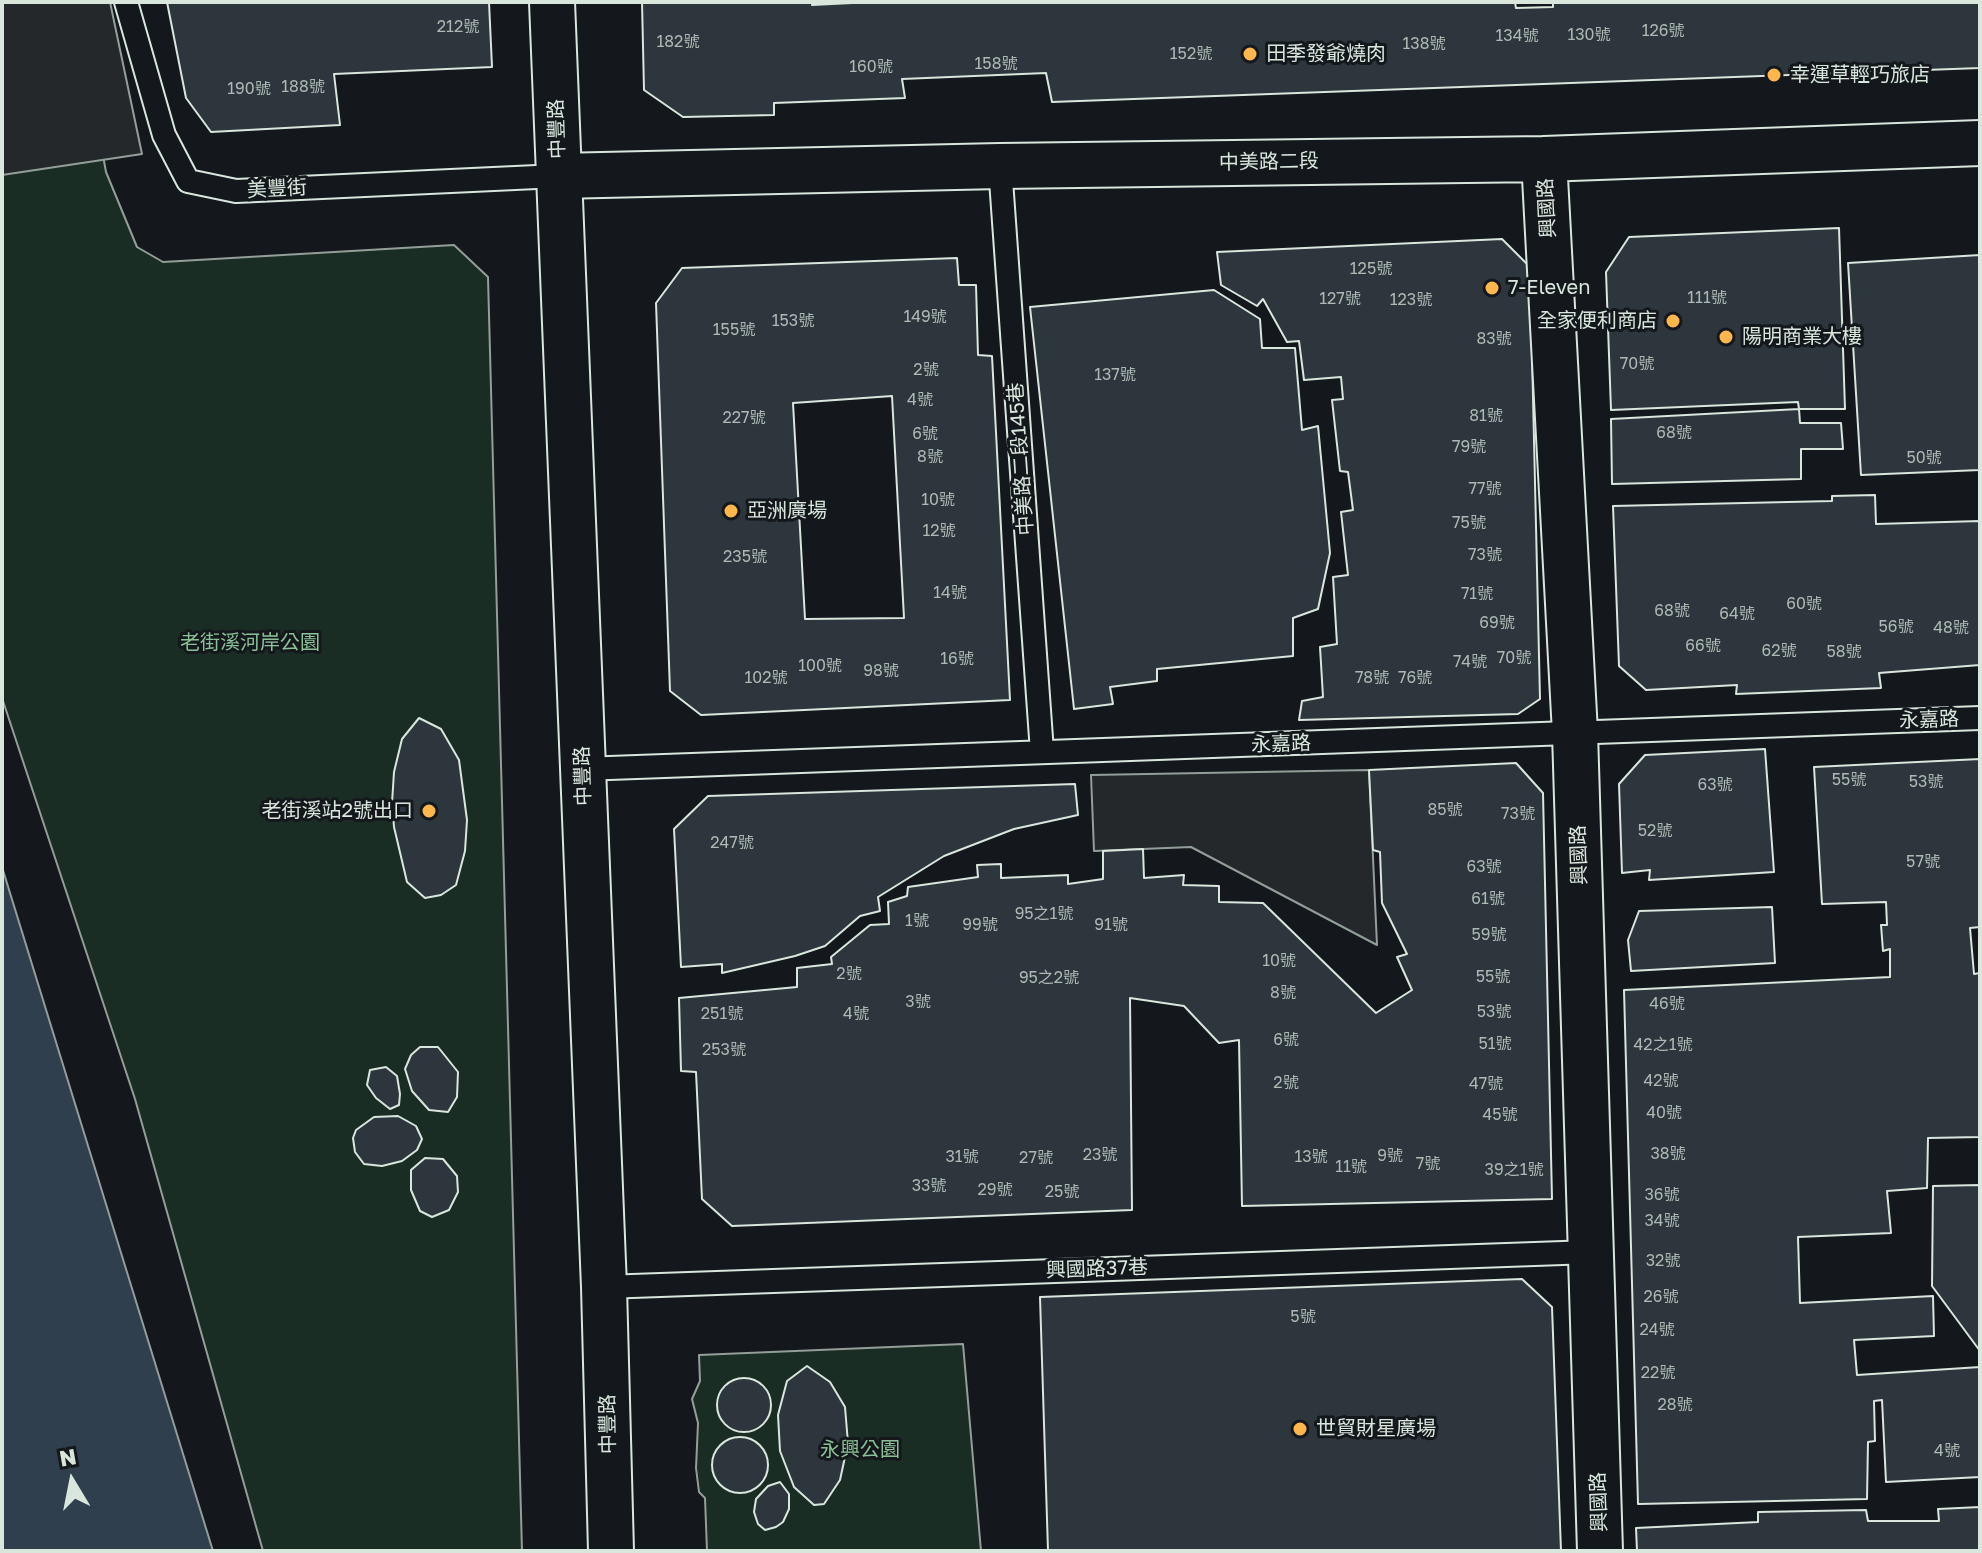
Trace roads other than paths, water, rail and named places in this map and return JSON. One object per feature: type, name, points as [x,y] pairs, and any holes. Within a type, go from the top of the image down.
[{"type":"street","name":"中豐路","points":[[552,2],[604,1287],[611,1551]]},
{"type":"street","name":"中美路二段","points":[[558,176],[1544,159],[1980,143]]},
{"type":"street","name":"興國路","points":[[1544,159],[1575,733],[1600,1551]]},
{"type":"lane","name":"美豐街","points":[[126,2],[164,135],[188,181],[236,191],[558,176]]},
{"type":"lane","name":"中美路二段145巷","points":[[1000,166],[1042,752]]},
{"type":"lane","name":"永嘉路","points":[[582,769],[1980,718]]},
{"type":"lane","name":"興國路37巷","points":[[604,1287],[1591,1252]]},
{"type":"water","points":[[2,867],[213,1551],[2,1551]]},
{"type":"place","name":"田季發爺燒肉","points":[[1250,54]]},
{"type":"place","name":"幸運草輕巧旅店","points":[[1774,75]]},
{"type":"place","name":"7-Eleven","points":[[1492,288]]},
{"type":"place","name":"全家便利商店","points":[[1673,321]]},
{"type":"place","name":"陽明商業大樓","points":[[1726,337]]},
{"type":"place","name":"亞洲廣場","points":[[731,511]]},
{"type":"place","name":"老街溪站2號出口","points":[[429,811]]},
{"type":"place","name":"世貿財星廣場","points":[[1300,1429]]},
{"type":"park label","name":"老街溪河岸公園","points":[[250,643]]},
{"type":"park label","name":"永興公園","points":[[860,1450]]}]
